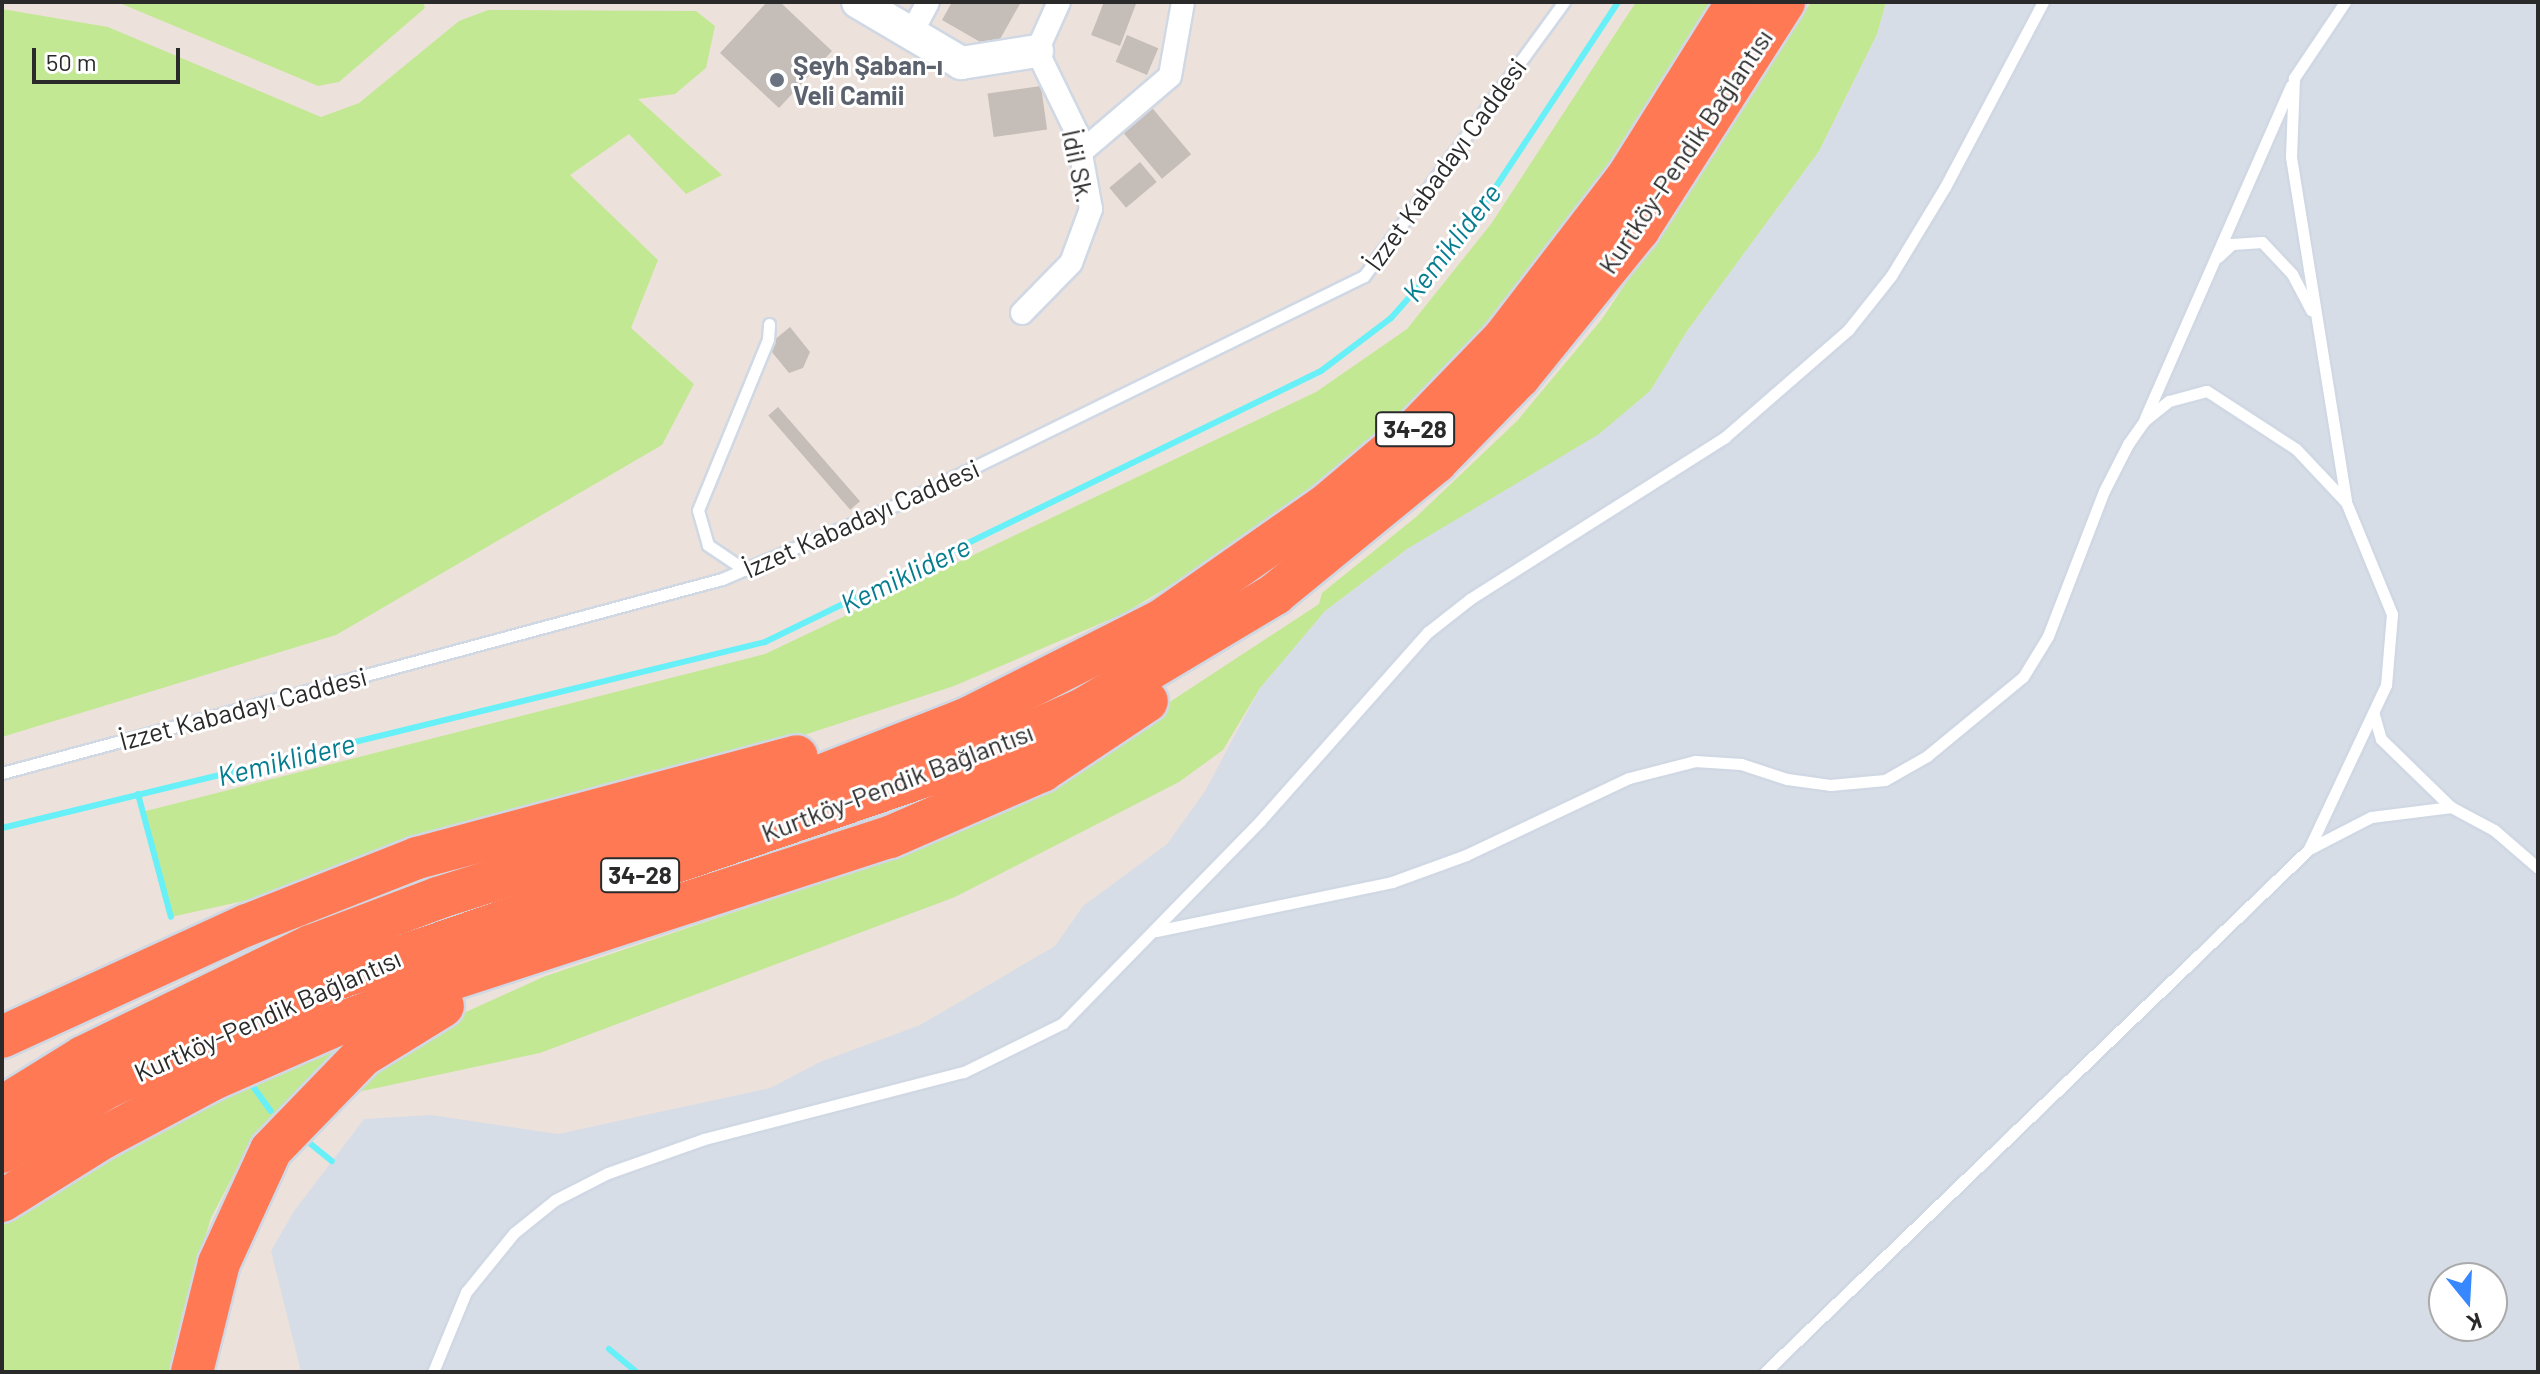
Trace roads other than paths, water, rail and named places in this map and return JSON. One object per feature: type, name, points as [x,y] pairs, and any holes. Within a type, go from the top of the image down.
[{"type":"highway","name":"Kurtköy-Pendik Bağlantısı","points":[[2,1107],[83,1057],[311,946],[438,898],[810,780],[966,719],[1162,620],[1314,514],[1415,430],[1558,273],[1628,176],[1737,2]]},
{"type":"highway","name":"Kurtköy-Pendik Bağlantısı","points":[[2,1152],[106,1088],[333,980],[957,765],[1083,709],[1275,594],[1436,462],[1520,376],[1639,229],[1784,2]]},
{"type":"highway","points":[[192,1372],[219,1263],[271,1150],[362,1056],[420,1016],[482,988],[839,854],[1042,771],[1214,657],[1275,594]]},
{"type":"highway","points":[[2,1037],[72,1008],[247,925],[417,858],[809,753],[966,719]]},
{"type":"highway","points":[[2,1201],[103,1138],[211,1080],[336,1025],[452,979],[839,854]]},
{"type":"highway","points":[[2,1057],[72,1008]]},
{"type":"street","points":[[858,2],[961,63],[1037,51],[1059,2]]},
{"type":"street","points":[[911,34],[928,2]]},
{"type":"street","points":[[1080,153],[1170,76],[1183,2]]},
{"type":"street","name":"İdil Sk.","points":[[1022,313],[1071,263],[1091,209],[1077,133],[1037,51]]},
{"type":"lane","name":"İzzet Kabadayı Caddesi","points":[[2,773],[745,570],[907,500],[1364,276],[1564,2]]},
{"type":"lane","points":[[433,1372],[466,1292],[514,1233],[555,1200],[608,1173],[704,1139],[964,1072],[1019,1049],[1063,1023],[1155,931],[1428,632],[1470,599],[1725,437],[1848,330],[1891,276],[1945,187],[2043,2]]},
{"type":"lane","points":[[1155,931],[1392,882],[1466,855],[1629,778],[1695,761],[1741,764],[1787,779],[1830,785],[1885,780],[1927,756],[2023,677],[2048,636],[2104,491],[2144,421],[2294,78],[2345,2]]},
{"type":"lane","points":[[2294,78],[2291,157],[2346,502],[2392,614],[2386,685],[2309,849]]},
{"type":"lane","points":[[2214,262],[2232,244],[2262,242],[2292,274],[2315,318]]},
{"type":"lane","points":[[745,570],[708,545],[698,510],[768,339],[769,324]]},
{"type":"lane","points":[[2144,421],[2169,401],[2207,391],[2296,449],[2346,502]]},
{"type":"lane","points":[[2374,715],[2381,739],[2451,807],[2494,830],[2538,868]]},
{"type":"lane","points":[[1765,1372],[2309,849],[2371,817],[2451,807]]},
{"type":"waterway","name":"Kemiklidere","points":[[2,828],[765,642],[1321,371],[1391,318],[1462,238],[1618,2]]},
{"type":"waterway","points":[[138,794],[171,917]]},
{"type":"waterway","points":[[249,1081],[271,1111]]},
{"type":"waterway","points":[[307,1141],[332,1161]]},
{"type":"waterway","points":[[609,1349],[636,1372]]},
{"type":"place","name":"Şeyh Şaban-ı Veli Camii","points":[[777,80]]}]
